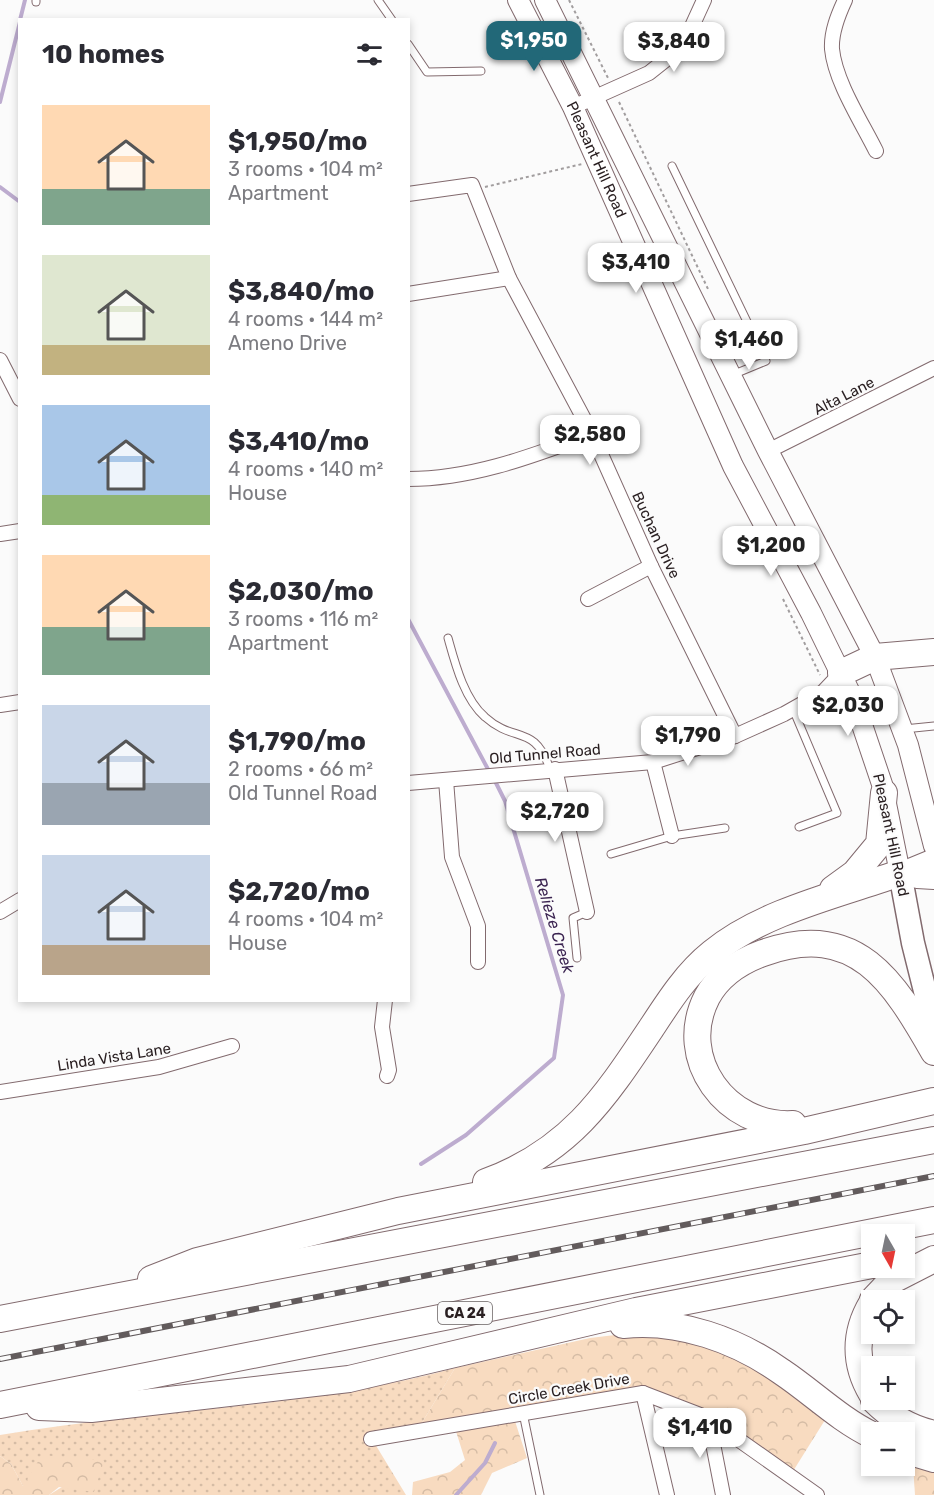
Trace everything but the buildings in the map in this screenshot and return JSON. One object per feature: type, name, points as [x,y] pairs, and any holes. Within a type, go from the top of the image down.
[{"type":"highway","points":[[841,673],[875,657],[934,652]]},
{"type":"highway","points":[[820,900],[855,873],[879,844],[884,793]]},
{"type":"highway","points":[[398,1211],[504,1176],[558,1143],[583,1122],[604,1097],[672,997],[711,954],[744,932],[820,900],[900,873]]},
{"type":"highway","points":[[892,1110],[781,1124],[760,1122],[742,1114],[715,1089],[700,1053],[698,1034],[700,1014],[708,996],[732,969],[774,949],[798,944],[822,944],[843,948],[863,957],[880,971],[909,1007],[934,1053]]},
{"type":"highway","points":[[96,1300],[197,1261],[398,1211],[792,1133],[934,1101]]},
{"type":"highway","points":[[0,1319],[309,1262],[934,1140]]},
{"type":"highway","name":"CA 24","points":[[0,1405],[932,1221]]},
{"type":"highway","points":[[915,1259],[934,1258]]},
{"type":"highway","points":[[883,1290],[891,1281],[934,1258]]},
{"type":"highway","points":[[0,1405],[91,1409],[291,1388],[378,1374],[636,1311],[861,1267]]},
{"type":"highway","points":[[539,1335],[633,1324],[668,1326],[710,1335],[757,1356],[861,1427]]},
{"type":"highway","points":[[861,1327],[858,1340],[858,1361],[861,1372]]},
{"type":"highway","points":[[884,1410],[912,1429],[934,1434]]},
{"type":"highway","points":[[915,1453],[934,1459]]},
{"type":"main road","name":"Pleasant Hill Road","points":[[518,0],[573,107],[733,466],[841,673],[866,730],[884,793],[913,944],[934,1027]]},
{"type":"main road","name":"Pleasant Hill Road","points":[[545,0],[595,97],[768,451],[875,657],[903,729],[922,792],[934,846]]},
{"type":"main road","points":[[900,873],[934,859]]},
{"type":"main road","points":[[900,873],[934,879]]},
{"type":"street","points":[[573,107],[649,73],[683,46],[704,0]]},
{"type":"street","points":[[845,0],[833,35],[832,48],[835,66],[876,151]]},
{"type":"street","points":[[410,194],[473,187]]},
{"type":"street","name":"Buchan Drive","points":[[473,187],[509,278],[592,434],[651,566],[735,736]]},
{"type":"street","points":[[410,294],[509,278]]},
{"type":"street","points":[[0,360],[18,395]]},
{"type":"street","name":"Alta Lane","points":[[768,451],[934,368]]},
{"type":"street","points":[[410,479],[443,479],[517,462],[592,434]]},
{"type":"street","points":[[0,534],[18,531]]},
{"type":"street","points":[[588,599],[651,566]]},
{"type":"street","name":"Old Tunnel Road","points":[[410,783],[653,762],[735,736],[793,709],[823,692],[841,673]]},
{"type":"street","points":[[0,705],[18,702]]},
{"type":"street","points":[[653,762],[672,836]]},
{"type":"street","points":[[552,769],[587,912]]},
{"type":"street","points":[[446,780],[452,858],[478,926],[478,962]]},
{"type":"street","points":[[0,912],[18,901]]},
{"type":"street","points":[[385,1002],[382,1027],[389,1070],[387,1076]]},
{"type":"street","name":"Linda Vista Lane","points":[[0,1092],[159,1067],[232,1046]]},
{"type":"street","points":[[643,1393],[667,1495]]},
{"type":"street","name":"Circle Creek Drive","points":[[371,1439],[643,1393],[708,1418],[817,1495]]},
{"type":"street","points":[[708,1418],[723,1495]]},
{"type":"lane","points":[[378,0],[391,18]]},
{"type":"lane","points":[[410,47],[427,72],[481,71]]},
{"type":"lane","points":[[672,166],[766,361],[731,375]]},
{"type":"lane","points":[[448,638],[460,678],[482,715],[506,731],[533,739],[544,753],[552,769]]},
{"type":"lane","points":[[793,709],[837,813],[799,826]]},
{"type":"lane","points":[[903,729],[934,726]]},
{"type":"lane","points":[[611,854],[672,836],[725,828]]},
{"type":"lane","points":[[577,958],[573,918],[587,912]]},
{"type":"lane","points":[[523,1413],[540,1495]]},
{"type":"path","points":[[473,187],[584,164]]},
{"type":"green space","points":[[640,1332],[709,1342],[782,1384],[825,1420],[790,1476],[708,1418],[643,1393],[513,1415],[527,1458],[492,1473],[481,1495],[412,1495],[413,1482],[450,1472],[465,1460],[454,1425],[417,1431],[455,1368],[590,1338]]},
{"type":"green space","points":[[455,1368],[417,1431],[372,1439],[406,1495],[49,1495],[104,1461],[23,1486],[11,1464],[0,1456],[0,1435],[57,1426],[342,1392],[399,1382]]},
{"type":"green space","points":[[42,1455],[104,1461],[94,1492],[59,1487],[49,1495],[0,1495],[0,1456],[11,1464],[23,1486]]},
{"type":"green space","points":[[915,1466],[934,1471],[934,1495],[915,1495]]},
{"type":"waterway","name":"Relieze Creek","points":[[20,18],[25,0]]},
{"type":"waterway","name":"Relieze Creek","points":[[0,102],[18,30]]},
{"type":"waterway","name":"Relieze Creek","points":[[0,187],[18,200]]},
{"type":"waterway","name":"Relieze Creek","points":[[410,623],[490,773]]},
{"type":"waterway","name":"Relieze Creek","points":[[421,1164],[466,1135],[554,1058],[563,995],[505,801],[494,779]]},
{"type":"waterway","points":[[456,1495],[485,1463],[495,1443]]},
{"type":"railway","points":[[0,1359],[934,1176]]}]
